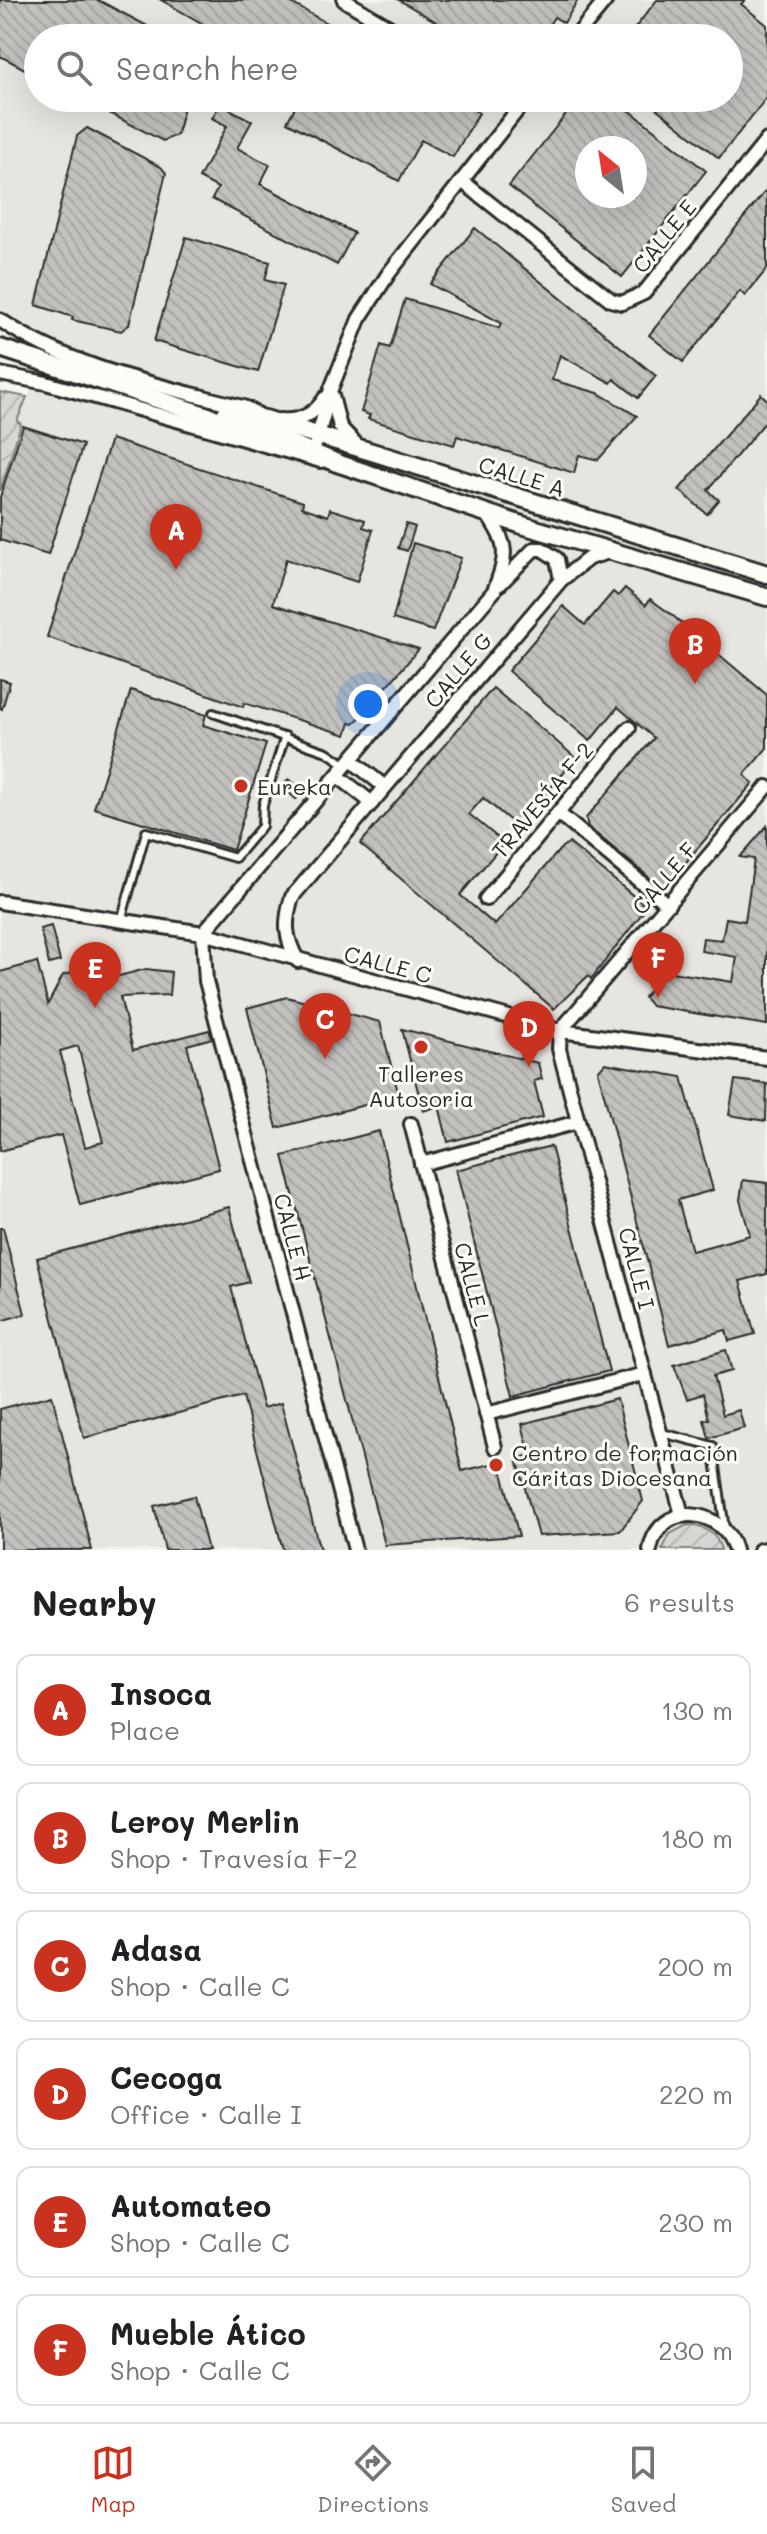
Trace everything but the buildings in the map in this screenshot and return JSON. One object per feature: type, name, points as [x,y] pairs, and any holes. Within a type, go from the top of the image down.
[{"type":"street","points":[[344,0],[384,24]]},
{"type":"street","points":[[586,24],[606,0]]},
{"type":"street","points":[[316,443],[331,389],[359,319],[389,273],[516,112]]},
{"type":"street","name":"CALLE E","points":[[462,181],[611,300],[622,303],[644,293],[767,140]]},
{"type":"street","name":"CALLE A","points":[[0,320],[25,337],[95,365],[246,408],[316,443],[337,463]]},
{"type":"street","name":"CALLE A","points":[[0,348],[108,383],[316,443],[363,450],[767,574]]},
{"type":"street","name":"CALLE A","points":[[0,374],[46,383],[312,460],[337,463],[609,552],[767,597]]},
{"type":"street","name":"CALLE A","points":[[108,383],[243,417],[265,419]]},
{"type":"street","points":[[265,419],[300,419],[320,405],[331,389]]},
{"type":"street","points":[[331,389],[340,427],[363,450]]},
{"type":"street","name":"CALLE G","points":[[485,511],[498,530],[506,552],[494,591]]},
{"type":"street","name":"CALLE G","points":[[203,933],[494,591],[534,549],[542,549],[557,559],[561,580]]},
{"type":"street","name":"CALLE G","points":[[298,961],[288,943],[284,921],[292,897],[561,580],[589,558],[609,552]]},
{"type":"street","name":"TRAVESÍA F-2","points":[[486,899],[629,728]]},
{"type":"street","points":[[345,767],[385,787]]},
{"type":"street","points":[[345,767],[372,803]]},
{"type":"street","name":"CALLE F","points":[[560,1031],[767,787]]},
{"type":"street","points":[[558,813],[668,905]]},
{"type":"street","name":"CALLE C","points":[[0,902],[121,923],[203,933],[560,1031],[767,1058]]},
{"type":"street","name":"CALLE H","points":[[203,933],[206,981],[355,1550]]},
{"type":"street","name":"CALLE I","points":[[560,1031],[559,1049],[682,1515]]},
{"type":"street","points":[[421,1164],[578,1122]]},
{"type":"street","name":"CALLE L","points":[[411,1124],[495,1447]]},
{"type":"street","points":[[486,1414],[645,1374]]},
{"type":"street","points":[[650,1550],[658,1530],[682,1515],[705,1516],[725,1529],[735,1550]]},
{"type":"street","points":[[760,1550],[767,1549]]},
{"type":"lane","points":[[213,713],[327,752],[345,767]]},
{"type":"lane","points":[[121,923],[146,832],[235,858],[262,826],[263,805],[285,736]]},
{"type":"lane","points":[[662,1433],[713,1446],[725,1529]]},
{"type":"shaded area","points":[[0,0],[767,0],[767,1550],[0,1550],[0,497],[24,425],[18,421],[53,341],[0,309]]},
{"type":"shaded area","points":[[0,392],[27,397],[17,421],[21,424],[0,491]]},
{"type":"shaded area","points":[[687,1525],[709,1531],[721,1550],[662,1550],[670,1534]]},
{"type":"place","name":"Insoca","points":[[176,570]]},
{"type":"place","name":"Leroy Merlin","points":[[695,684]]},
{"type":"place","name":"Eureka","points":[[241,786]]},
{"type":"place","name":"Mueble Ático","points":[[658,998]]},
{"type":"place","name":"Automateo","points":[[95,1008]]},
{"type":"place","name":"Talleres Autosoria","points":[[421,1047]]},
{"type":"place","name":"Adasa","points":[[325,1059]]},
{"type":"place","name":"Cecoga","points":[[529,1067]]},
{"type":"place","name":"Centro de formación Cáritas Diocesana","points":[[496,1465]]}]
